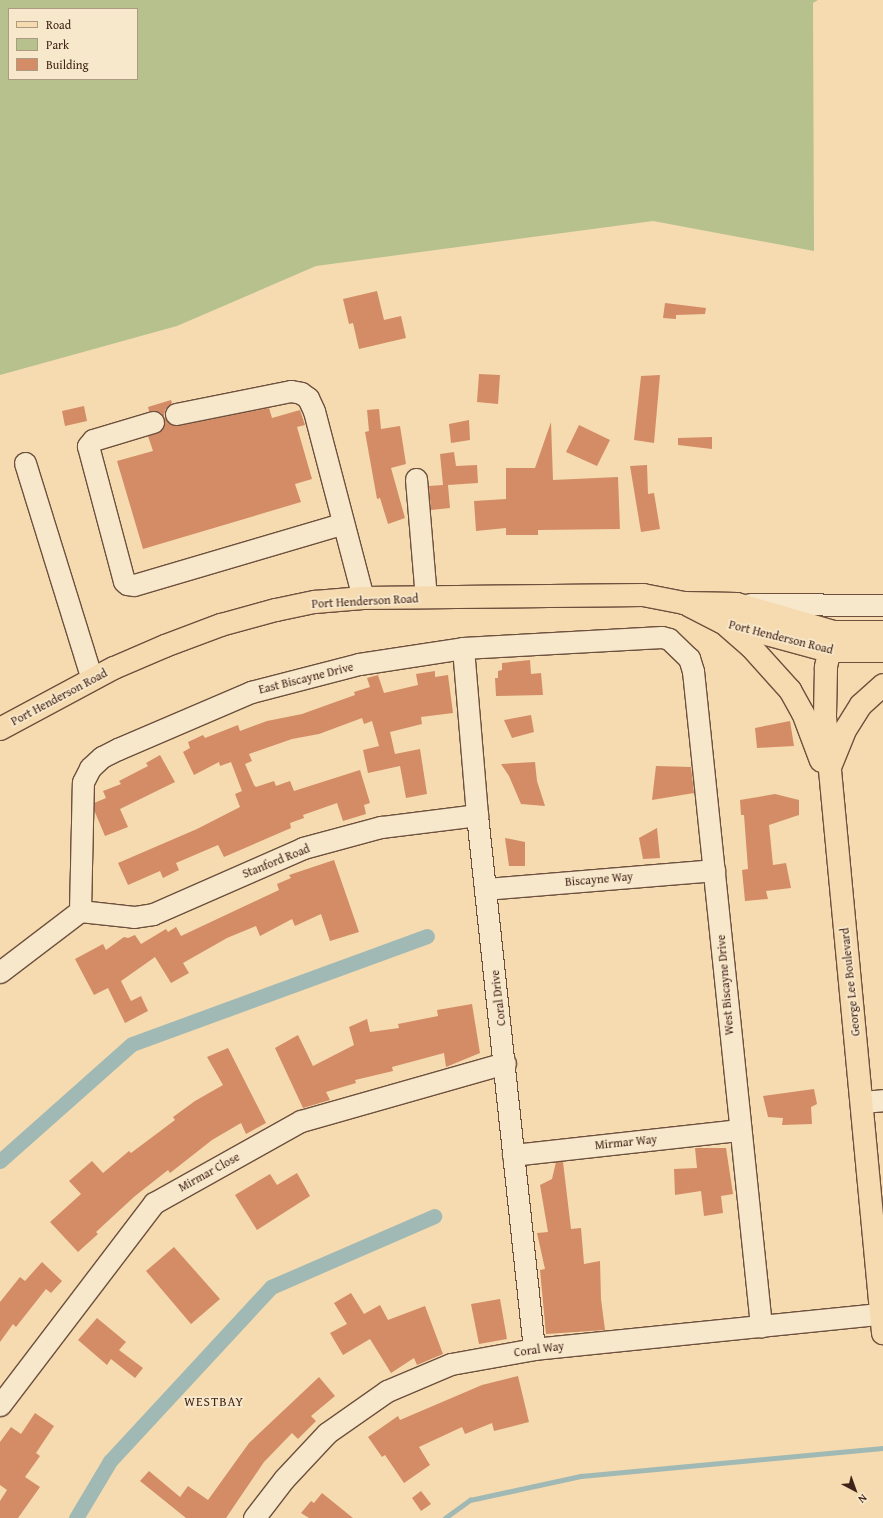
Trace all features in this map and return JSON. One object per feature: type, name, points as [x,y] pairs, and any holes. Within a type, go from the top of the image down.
[{"type":"main road","name":"Port Henderson Road","points":[[0,730],[92,680],[165,646],[222,625],[276,610],[315,602],[363,598],[643,595],[684,603],[737,604],[832,642],[883,632]]},
{"type":"main road","name":"Port Henderson Road","points":[[684,603],[722,622],[883,651]]},
{"type":"main road","points":[[722,622],[752,648],[790,690],[805,719],[830,778]]},
{"type":"main road","name":"George Lee Boulevard","points":[[832,642],[826,668],[825,717],[830,778],[873,1101],[882,1324]]},
{"type":"main road","points":[[830,778],[844,732],[861,705],[883,685]]},
{"type":"street","points":[[176,414],[290,391],[301,393],[308,398],[314,411],[341,524],[363,598]]},
{"type":"street","points":[[153,422],[93,440],[88,446],[124,580],[127,584],[134,585],[341,524]]},
{"type":"street","points":[[25,463],[92,680]]},
{"type":"street","points":[[416,479],[426,597]]},
{"type":"street","points":[[737,604],[846,606],[883,605]]},
{"type":"street","points":[[832,642],[846,606]]},
{"type":"street","name":"East Biscayne Drive","points":[[80,911],[83,782],[90,768],[102,757],[251,692],[359,664],[463,648],[662,637],[681,648]]},
{"type":"street","name":"Coral Drive","points":[[463,648],[477,815],[505,1063],[513,1155],[534,1349]]},
{"type":"street","name":"West Biscayne Drive","points":[[681,648],[689,658],[693,670],[739,1130],[761,1326]]},
{"type":"street","name":"Stanford Road","points":[[80,911],[134,917],[154,914],[303,848],[381,827],[477,815]]},
{"type":"street","name":"Biscayne Way","points":[[485,889],[714,870]]},
{"type":"street","points":[[1,969],[80,911]]},
{"type":"street","name":"Mirmar Close","points":[[0,1405],[154,1202],[301,1121],[505,1063]]},
{"type":"street","name":"Mirmar Way","points":[[513,1155],[739,1130]]},
{"type":"street","name":"Coral Way","points":[[254,1518],[284,1479],[327,1433],[387,1391],[451,1364],[534,1349],[761,1326],[882,1324]]},
{"type":"green space","points":[[0,0],[818,0],[813,3],[814,251],[653,221],[316,266],[177,326],[0,375]]},
{"type":"building","points":[[377,291],[384,320],[401,316],[406,338],[359,349],[353,323],[349,324],[343,299]]},
{"type":"building","points":[[665,303],[706,308],[705,314],[676,315],[676,319],[663,318]]},
{"type":"building","points":[[479,374],[500,375],[498,404],[477,402]]},
{"type":"building","points":[[660,375],[654,443],[634,440],[641,376]]},
{"type":"building","points":[[171,400],[172,403],[165,410],[164,417],[172,425],[178,426],[269,408],[272,418],[300,410],[305,425],[297,427],[312,479],[295,484],[301,502],[143,549],[117,461],[153,451],[148,436],[161,430],[165,419],[161,413],[149,411],[148,407]]},
{"type":"building","points":[[84,406],[87,421],[65,426],[62,411]]},
{"type":"building","points":[[379,409],[381,429],[400,426],[406,464],[391,468],[405,518],[388,524],[380,498],[377,499],[365,432],[369,431],[367,410]]},
{"type":"building","points":[[469,420],[470,440],[451,443],[449,424]]},
{"type":"building","points":[[551,422],[553,480],[618,477],[620,529],[538,530],[538,535],[506,535],[506,528],[476,531],[474,501],[506,499],[506,468],[535,468]]},
{"type":"building","points":[[579,425],[610,440],[597,466],[566,452]]},
{"type":"building","points":[[712,437],[712,449],[678,445],[678,438]]},
{"type":"building","points":[[454,452],[456,466],[477,465],[478,483],[448,485],[450,508],[431,510],[429,486],[443,485],[440,454]]},
{"type":"building","points":[[647,465],[648,494],[654,493],[660,529],[641,532],[630,466]]},
{"type":"building","points":[[530,660],[531,674],[541,673],[543,695],[496,696],[495,678],[498,678],[498,671],[502,670],[502,663]]},
{"type":"building","points":[[435,671],[435,677],[448,675],[453,713],[421,717],[422,724],[390,732],[395,754],[420,749],[427,794],[406,798],[400,766],[368,773],[363,750],[379,746],[372,721],[364,724],[362,718],[319,734],[292,739],[249,754],[252,761],[245,764],[254,785],[256,787],[274,781],[276,786],[290,781],[294,791],[360,770],[370,803],[364,805],[366,814],[343,821],[337,803],[303,815],[304,818],[290,823],[291,828],[224,857],[218,845],[176,863],[179,870],[163,878],[160,871],[128,885],[118,863],[197,829],[240,807],[235,794],[242,791],[231,762],[220,766],[219,762],[194,775],[183,752],[190,748],[188,742],[203,735],[205,738],[238,725],[240,731],[267,721],[302,714],[355,695],[354,692],[370,687],[367,678],[378,675],[384,693],[418,685],[416,674]]},
{"type":"building","points":[[531,715],[534,732],[512,738],[504,720]]},
{"type":"building","points":[[790,721],[794,746],[757,748],[755,728]]},
{"type":"building","points":[[160,755],[175,782],[120,809],[128,827],[105,836],[94,810],[94,803],[106,798],[103,791],[121,784],[119,781],[148,766],[146,763]]},
{"type":"building","points":[[535,762],[537,781],[545,806],[521,804],[509,776],[501,764]]},
{"type":"building","points":[[656,766],[691,767],[694,793],[652,800]]},
{"type":"building","points":[[775,794],[799,800],[799,815],[769,825],[773,865],[786,863],[791,888],[766,891],[768,899],[745,901],[742,870],[748,869],[744,815],[741,815],[740,800]]},
{"type":"building","points":[[657,828],[660,858],[643,859],[639,838]]},
{"type":"building","points":[[505,838],[525,842],[525,866],[509,866]]},
{"type":"building","points":[[334,860],[359,932],[330,941],[321,914],[295,926],[292,919],[260,936],[256,926],[227,938],[183,963],[189,973],[171,983],[155,957],[121,981],[131,1001],[141,996],[148,1011],[125,1023],[108,988],[94,995],[75,959],[103,944],[106,950],[124,937],[128,938],[135,935],[141,944],[166,929],[168,932],[176,927],[181,936],[279,890],[277,884],[291,878],[289,875]]},
{"type":"building","points":[[472,1004],[480,1053],[446,1067],[444,1053],[392,1067],[393,1071],[355,1080],[356,1083],[326,1092],[330,1100],[303,1108],[275,1048],[298,1035],[313,1066],[354,1045],[349,1027],[367,1019],[370,1032],[399,1028],[398,1024],[438,1016],[437,1010]]},
{"type":"building","points":[[228,1048],[266,1123],[246,1134],[241,1123],[212,1140],[170,1173],[168,1170],[135,1196],[96,1232],[98,1234],[78,1252],[50,1222],[81,1194],[69,1181],[92,1161],[103,1173],[129,1151],[131,1153],[175,1120],[173,1117],[195,1101],[223,1085],[207,1057]]},
{"type":"building","points":[[814,1089],[817,1104],[811,1107],[812,1124],[782,1125],[783,1118],[768,1117],[763,1096]]},
{"type":"building","points":[[695,1148],[726,1148],[733,1194],[721,1196],[723,1213],[704,1216],[701,1191],[675,1195],[674,1169],[697,1168]]},
{"type":"building","points":[[556,1162],[563,1162],[571,1229],[581,1228],[584,1264],[600,1261],[601,1299],[605,1330],[546,1334],[540,1270],[545,1269],[537,1233],[548,1232],[540,1185],[552,1179]]},
{"type":"building","points":[[297,1173],[310,1196],[257,1230],[235,1195],[270,1174],[277,1185]]},
{"type":"building","points":[[174,1247],[220,1299],[191,1324],[146,1271]]},
{"type":"building","points":[[42,1262],[62,1281],[51,1293],[46,1289],[16,1327],[13,1324],[0,1342],[0,1302],[20,1277],[25,1281]]},
{"type":"building","points":[[351,1293],[364,1314],[380,1305],[388,1320],[425,1306],[443,1354],[417,1365],[414,1358],[391,1373],[370,1339],[343,1355],[330,1333],[347,1324],[334,1303]]},
{"type":"building","points":[[500,1299],[507,1339],[479,1344],[471,1304]]},
{"type":"building","points":[[97,1318],[126,1342],[119,1350],[143,1368],[135,1378],[111,1359],[107,1365],[78,1340]]},
{"type":"building","points":[[518,1376],[529,1422],[494,1431],[492,1423],[465,1434],[462,1427],[419,1447],[430,1465],[404,1483],[385,1455],[382,1457],[368,1437],[398,1416],[400,1420],[482,1385]]},
{"type":"building","points":[[319,1377],[335,1396],[311,1416],[316,1421],[298,1439],[292,1433],[264,1462],[226,1518],[186,1518],[140,1481],[149,1471],[180,1497],[188,1486],[208,1500],[249,1443]]},
{"type":"building","points":[[35,1413],[54,1426],[36,1453],[40,1456],[25,1477],[40,1487],[18,1518],[0,1518],[0,1501],[7,1490],[0,1485],[0,1442],[11,1427],[21,1434]]},
{"type":"building","points":[[421,1491],[431,1504],[421,1511],[412,1498]]},
{"type":"building","points":[[322,1493],[353,1518],[309,1518],[301,1513],[311,1501],[314,1503]]},
{"type":"waterway","points":[[0,1161],[132,1044],[427,936]]},
{"type":"waterway","points":[[76,1518],[110,1461],[271,1287],[434,1216]]},
{"type":"waterway","points":[[445,1518],[470,1500],[581,1476],[883,1448]]},
{"type":"district","name":"WESTBAY","points":[[214,1402]]}]
